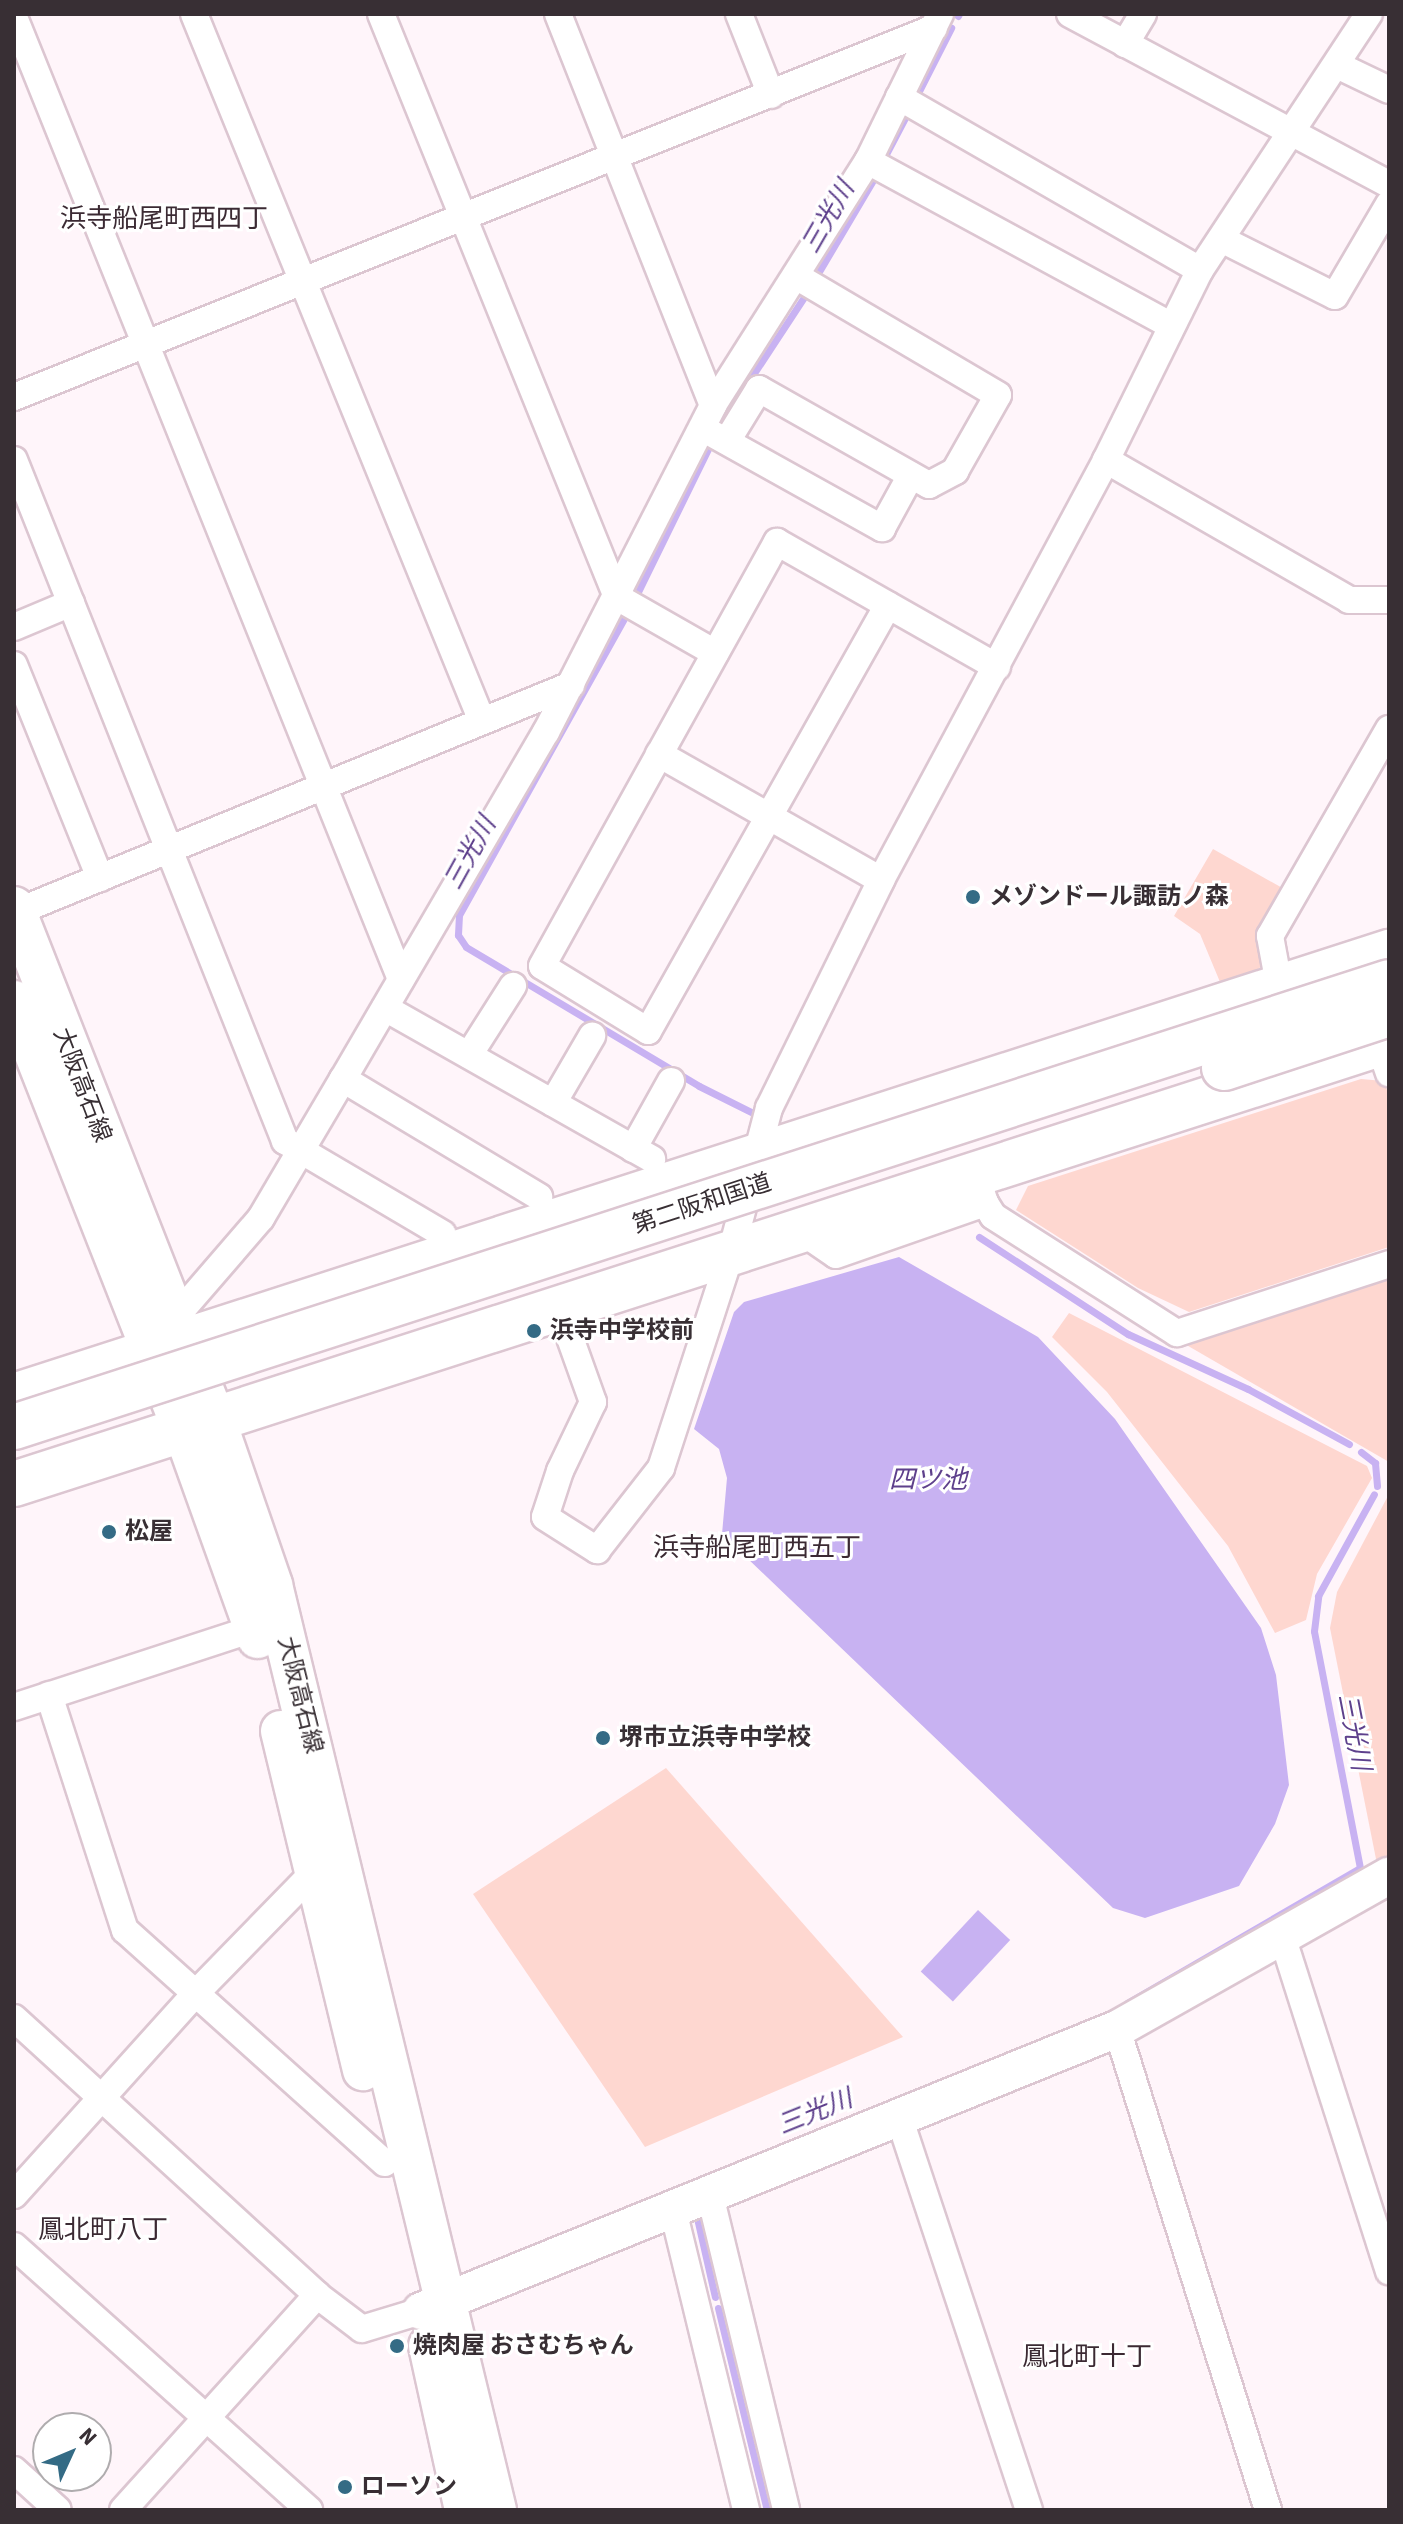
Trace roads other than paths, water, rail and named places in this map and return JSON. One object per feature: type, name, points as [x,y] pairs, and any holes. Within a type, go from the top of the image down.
[{"type":"highway","points":[[14,1396],[169,1338],[753,1160],[1389,952]]},
{"type":"highway","name":"第二阪和国道","points":[[14,1427],[1389,982]]},
{"type":"highway","points":[[14,1484],[801,1231],[980,1190],[1387,1043]]},
{"type":"highway","name":"第二阪和国道","points":[[14,1457],[1387,1043]]},
{"type":"main road","name":"大阪高石線","points":[[15,911],[199,1424],[255,1628],[329,1868],[433,2307],[465,2510]]},
{"type":"main road","name":"大阪高石線","points":[[14,1001],[169,1338]]},
{"type":"main road","name":"大阪高石線","points":[[199,1424],[272,1585],[385,2163],[496,2510]]},
{"type":"street","points":[[194,14],[482,721]]},
{"type":"street","points":[[381,14],[464,219],[629,604],[715,653]]},
{"type":"street","points":[[558,14],[713,405]]},
{"type":"street","points":[[739,14],[771,95]]},
{"type":"street","points":[[1070,14],[1389,184]]},
{"type":"street","points":[[1125,44],[1143,14]]},
{"type":"street","points":[[559,1307],[593,1402],[545,1517],[597,1550],[661,1468],[731,1253],[769,1108],[881,880],[1106,460],[1170,325],[1200,270],[1339,66],[1369,14]]},
{"type":"street","points":[[14,17],[326,784],[401,979]]},
{"type":"street","points":[[14,397],[771,95],[937,21]]},
{"type":"street","points":[[169,1338],[261,1218],[571,685],[629,604],[713,405],[798,277],[868,161],[937,21]]},
{"type":"street","points":[[1339,66],[1389,90]]},
{"type":"street","points":[[899,97],[1200,270]]},
{"type":"street","points":[[868,161],[1170,325]]},
{"type":"street","points":[[1221,239],[1335,296],[1389,204]]},
{"type":"street","points":[[727,441],[759,389],[929,485],[955,471],[998,395],[798,277]]},
{"type":"street","points":[[701,429],[882,528],[911,475]]},
{"type":"street","points":[[14,460],[285,1141],[443,1234]]},
{"type":"street","points":[[1106,460],[1349,600],[1389,600]]},
{"type":"street","points":[[888,605],[648,1031],[542,966],[777,542],[888,605],[997,667]]},
{"type":"street","points":[[14,627],[71,603]]},
{"type":"street","points":[[15,673],[100,878]]},
{"type":"street","points":[[15,911],[169,851],[571,685]]},
{"type":"street","points":[[1280,990],[1270,936],[1389,729]]},
{"type":"street","points":[[659,754],[881,880]]},
{"type":"street","points":[[469,1055],[513,986]]},
{"type":"street","points":[[385,1008],[643,1154],[671,1081]]},
{"type":"street","points":[[553,1103],[592,1036]]},
{"type":"street","points":[[343,1079],[539,1197]]},
{"type":"street","points":[[980,1190],[993,1216],[1177,1333],[1389,1264]]},
{"type":"street","points":[[14,1707],[255,1628]]},
{"type":"street","points":[[49,1695],[125,1930],[385,2163]]},
{"type":"street","points":[[14,2195],[195,1994],[329,1868]]},
{"type":"street","points":[[14,2018],[317,2295],[362,2329],[433,2307],[1117,2029],[1389,1876]]},
{"type":"street","points":[[1282,1936],[1389,2271]]},
{"type":"street","points":[[1117,2029],[1268,2510]]},
{"type":"street","points":[[899,2117],[1029,2510]]},
{"type":"street","points":[[693,2202],[746,2510]]},
{"type":"street","points":[[693,2202],[786,2510]]},
{"type":"street","points":[[14,2246],[309,2510]]},
{"type":"street","points":[[123,2510],[317,2295]]},
{"type":"street","points":[[14,2470],[58,2510]]},
{"type":"water","name":"四ツ池","points":[[899,1257],[1038,1337],[1115,1419],[1261,1628],[1276,1675],[1289,1785],[1275,1824],[1239,1886],[1145,1918],[1113,1908],[722,1534],[727,1478],[719,1449],[694,1429],[734,1312],[744,1302]]},
{"type":"water","points":[[978,1910],[1010,1940],[953,2001],[921,1971]]},
{"type":"waterway","name":"三光川","points":[[915,99],[951,28]]},
{"type":"waterway","name":"三光川","points":[[883,160],[907,114]]},
{"type":"waterway","name":"三光川","points":[[814,280],[876,175]]},
{"type":"waterway","name":"三光川","points":[[718,428],[806,294]]},
{"type":"waterway","name":"三光川","points":[[634,600],[711,443]]},
{"type":"waterway","name":"三光川","points":[[626,615],[459,915],[458,935],[466,947],[699,1086],[755,1114]]},
{"type":"waterway","name":"三光川","points":[[979,1237],[1128,1334],[1248,1389],[1349,1444]]},
{"type":"waterway","name":"三光川","points":[[1361,1452],[1375,1463],[1377,1486]]},
{"type":"waterway","name":"三光川","points":[[1127,2003],[1360,1868],[1314,1631],[1318,1596],[1374,1494]]},
{"type":"waterway","name":"三光川","points":[[697,2218],[715,2297]]},
{"type":"waterway","name":"三光川","points":[[718,2308],[767,2510]]},
{"type":"place","name":"メゾンドール諏訪ノ森","points":[[973,897]]},
{"type":"place","name":"浜寺中学校前","points":[[534,1331]]},
{"type":"place","name":"松屋","points":[[109,1532]]},
{"type":"place","name":"堺市立浜寺中学校","points":[[603,1738]]},
{"type":"place","name":"焼肉屋 おさむちゃん","points":[[397,2346]]},
{"type":"place","name":"ローソン","points":[[345,2487]]},
{"type":"district","name":"浜寺船尾町西四丁","points":[[164,219]]},
{"type":"district","name":"浜寺船尾町西五丁","points":[[757,1548]]},
{"type":"district","name":"鳳北町八丁","points":[[103,2230]]},
{"type":"district","name":"鳳北町十丁","points":[[1087,2357]]}]
